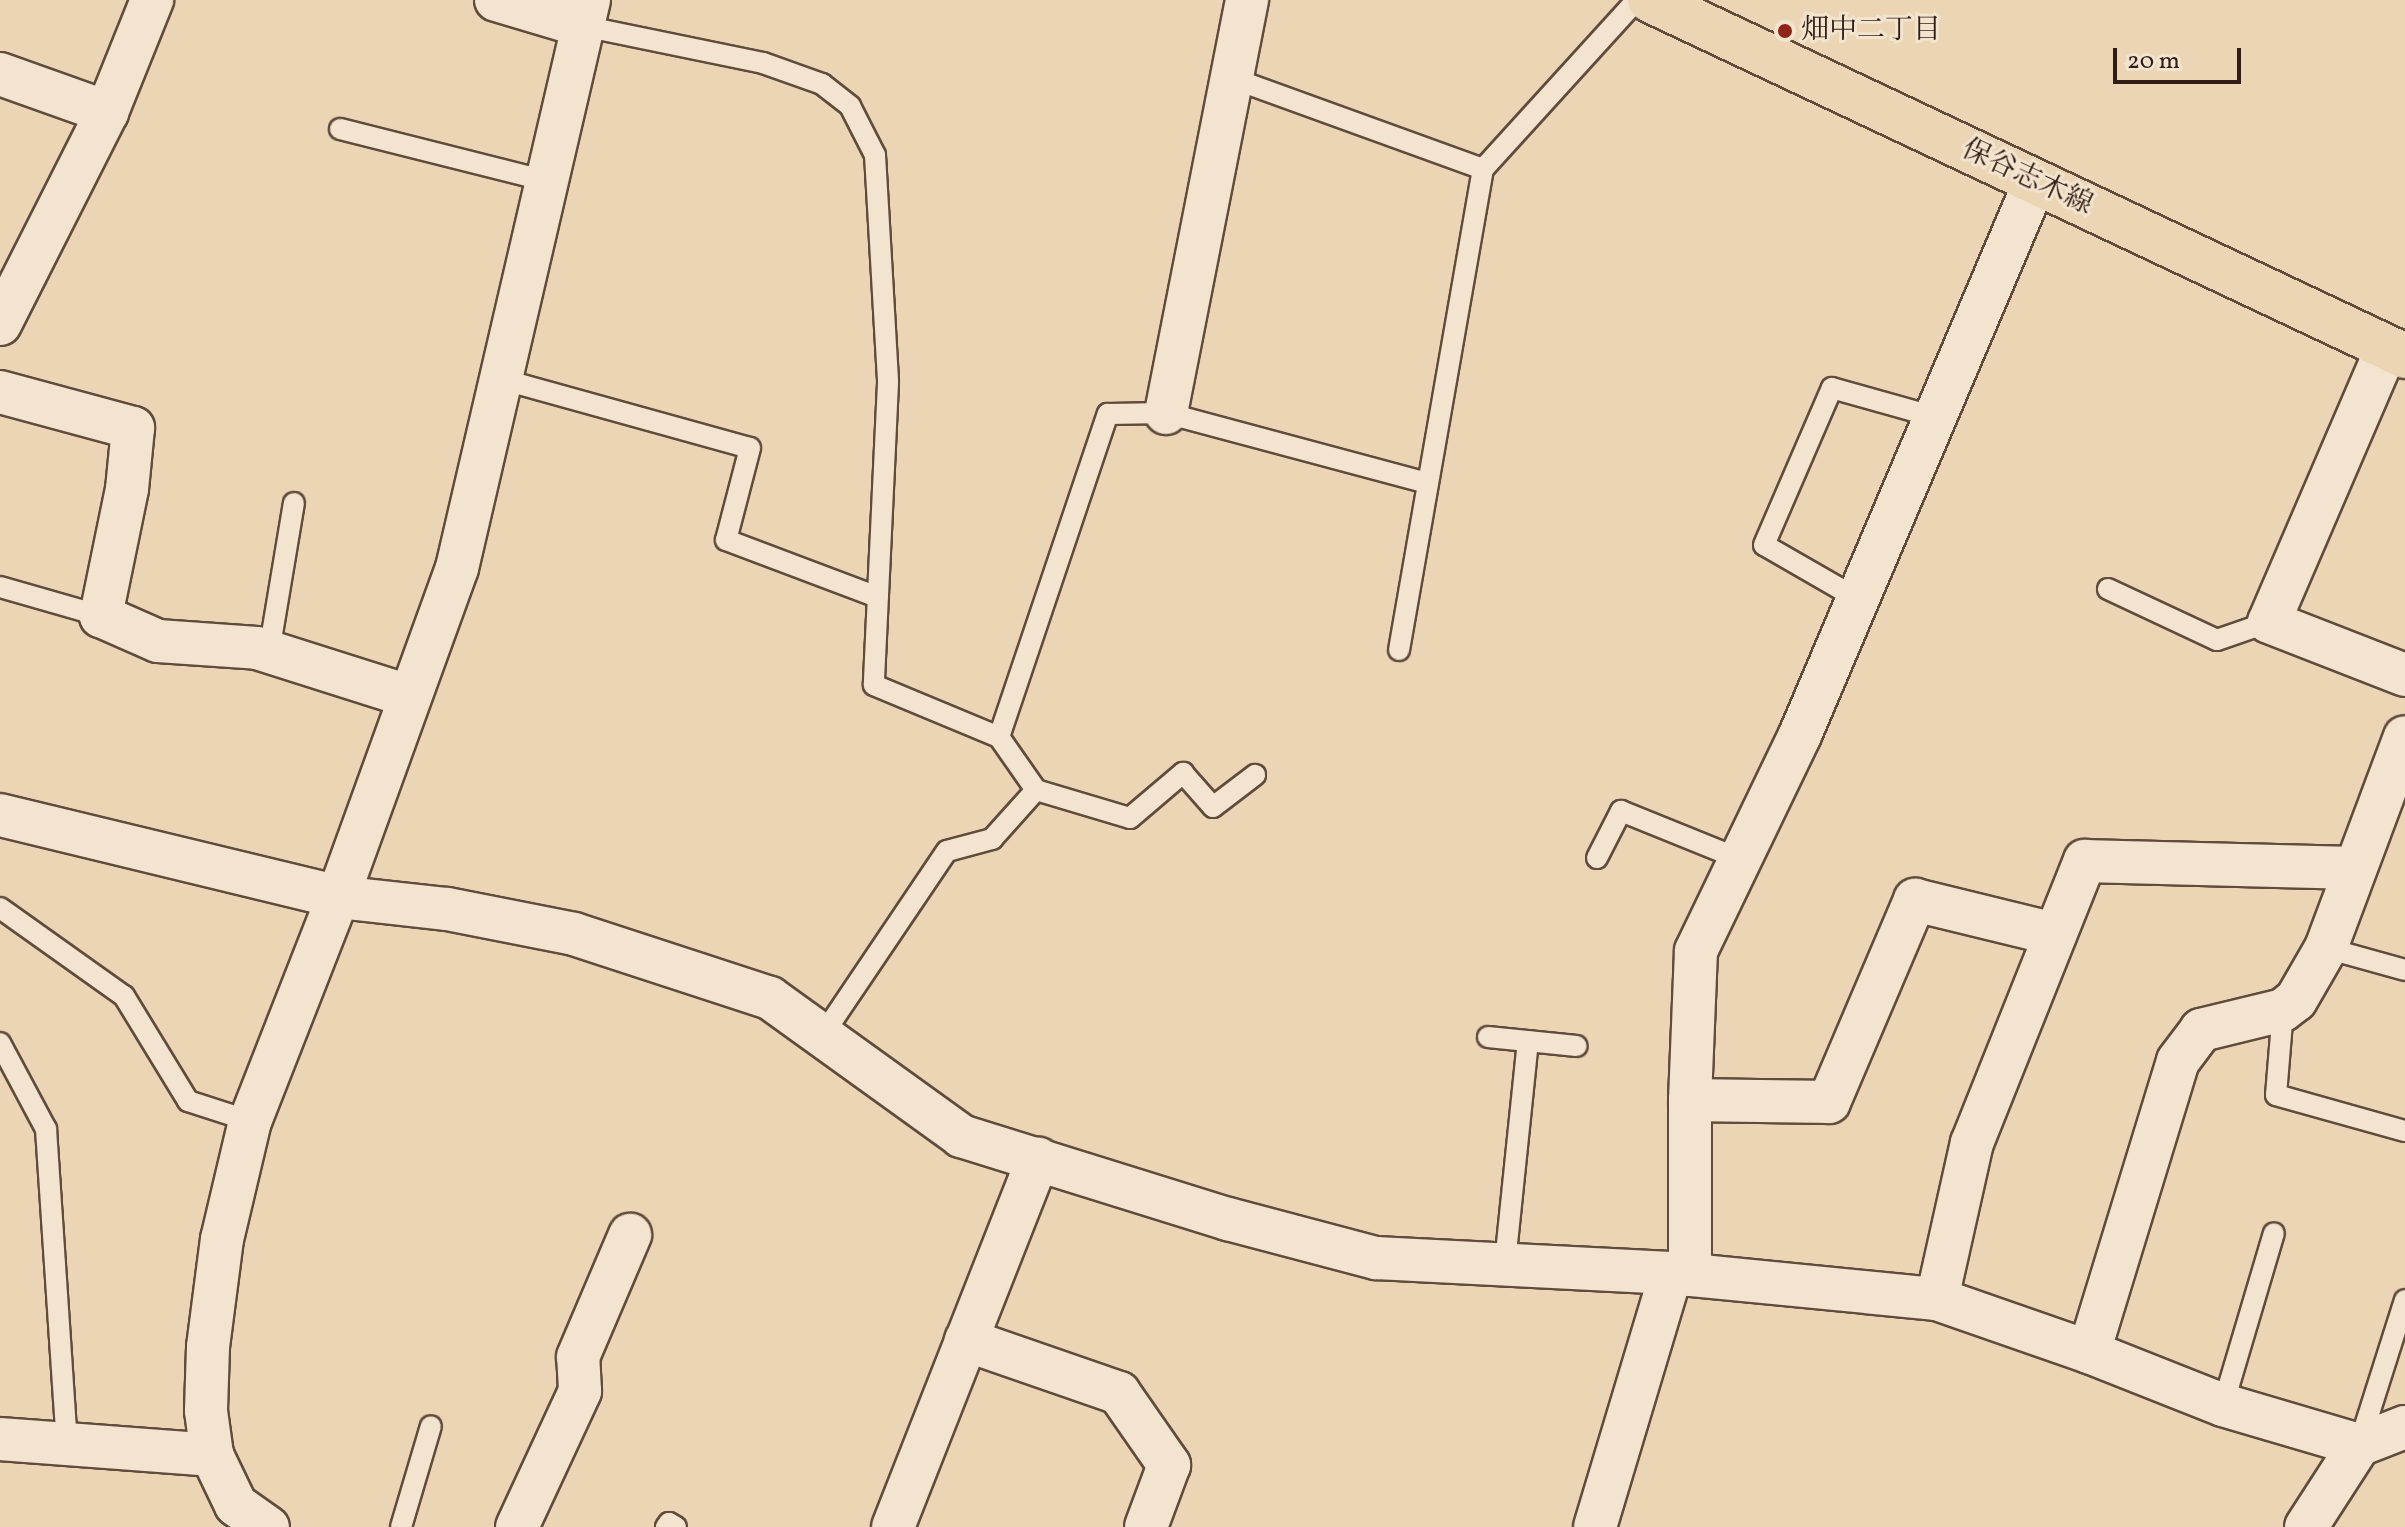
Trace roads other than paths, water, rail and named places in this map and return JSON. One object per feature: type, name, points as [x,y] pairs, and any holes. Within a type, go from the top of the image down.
[{"type":"main road","name":"保谷志木線","points":[[1650,0],[2396,352]]},
{"type":"street","points":[[0,324],[107,112],[152,0]]},
{"type":"street","points":[[268,1527],[236,1505],[212,1455],[206,1411],[208,1347],[222,1239],[250,1121],[338,897],[408,696],[457,568],[586,13],[496,0]]},
{"type":"street","points":[[1166,413],[1229,77],[1247,0]]},
{"type":"street","points":[[0,74],[107,112]]},
{"type":"street","points":[[1595,1527],[1680,1274],[1696,951],[1800,735],[2035,182]]},
{"type":"street","points":[[2396,352],[2269,622],[2405,675]]},
{"type":"street","points":[[0,392],[133,428],[127,489],[101,616],[158,641],[269,652],[408,696]]},
{"type":"street","points":[[2089,1352],[2178,1061],[2201,1030],[2283,1010],[2296,1000],[2326,948],[2353,868],[2405,737]]},
{"type":"street","points":[[0,815],[338,897],[447,909],[574,934],[770,998],[961,1136],[1228,1219],[1376,1258],[1680,1274],[1937,1299],[2089,1352],[2223,1405],[2359,1445]]},
{"type":"street","points":[[1937,1299],[1972,1143],[2085,861],[2353,868]]},
{"type":"street","points":[[1690,1100],[1829,1102],[1915,900],[2055,934]]},
{"type":"street","points":[[893,1527],[1038,1159]]},
{"type":"street","points":[[517,1527],[580,1391],[578,1357],[630,1235]]},
{"type":"street","points":[[966,1340],[1119,1393],[1169,1465],[1146,1527]]},
{"type":"street","points":[[2306,1527],[2359,1445],[2405,1427]]},
{"type":"street","points":[[0,1439],[212,1455]]},
{"type":"lane","points":[[1399,650],[1483,169],[1637,0]]},
{"type":"lane","points":[[586,13],[763,63],[822,84],[850,106],[875,155],[888,383],[874,685],[999,737],[1036,790],[1130,818],[1183,773],[1213,807],[1255,775]]},
{"type":"lane","points":[[1229,77],[1483,169]]},
{"type":"lane","points":[[340,129],[547,181]]},
{"type":"lane","points":[[501,379],[750,448],[726,540],[878,597]]},
{"type":"lane","points":[[1858,599],[1764,545],[1832,388],[1935,417]]},
{"type":"lane","points":[[999,737],[1108,414],[1166,413],[1428,483]]},
{"type":"lane","points":[[269,652],[294,503]]},
{"type":"lane","points":[[0,587],[101,616]]},
{"type":"lane","points":[[2108,589],[2217,640],[2269,622]]},
{"type":"lane","points":[[822,1036],[947,851],[992,839],[1036,790]]},
{"type":"lane","points":[[1597,858],[1621,811],[1740,859]]},
{"type":"lane","points":[[0,908],[124,996],[188,1101],[250,1121]]},
{"type":"lane","points":[[2326,948],[2405,970]]},
{"type":"lane","points":[[2283,1010],[2276,1095],[2405,1131]]},
{"type":"lane","points":[[1488,1037],[1577,1046]]},
{"type":"lane","points":[[1505,1263],[1528,1041]]},
{"type":"lane","points":[[0,1043],[46,1129],[67,1446]]},
{"type":"lane","points":[[2223,1405],[2274,1233]]},
{"type":"lane","points":[[2359,1445],[2405,1300]]},
{"type":"lane","points":[[401,1527],[431,1426]]},
{"type":"lane","points":[[666,1527],[669,1523],[676,1527]]},
{"type":"place","name":"畑中二丁目","points":[[1785,31]]}]
